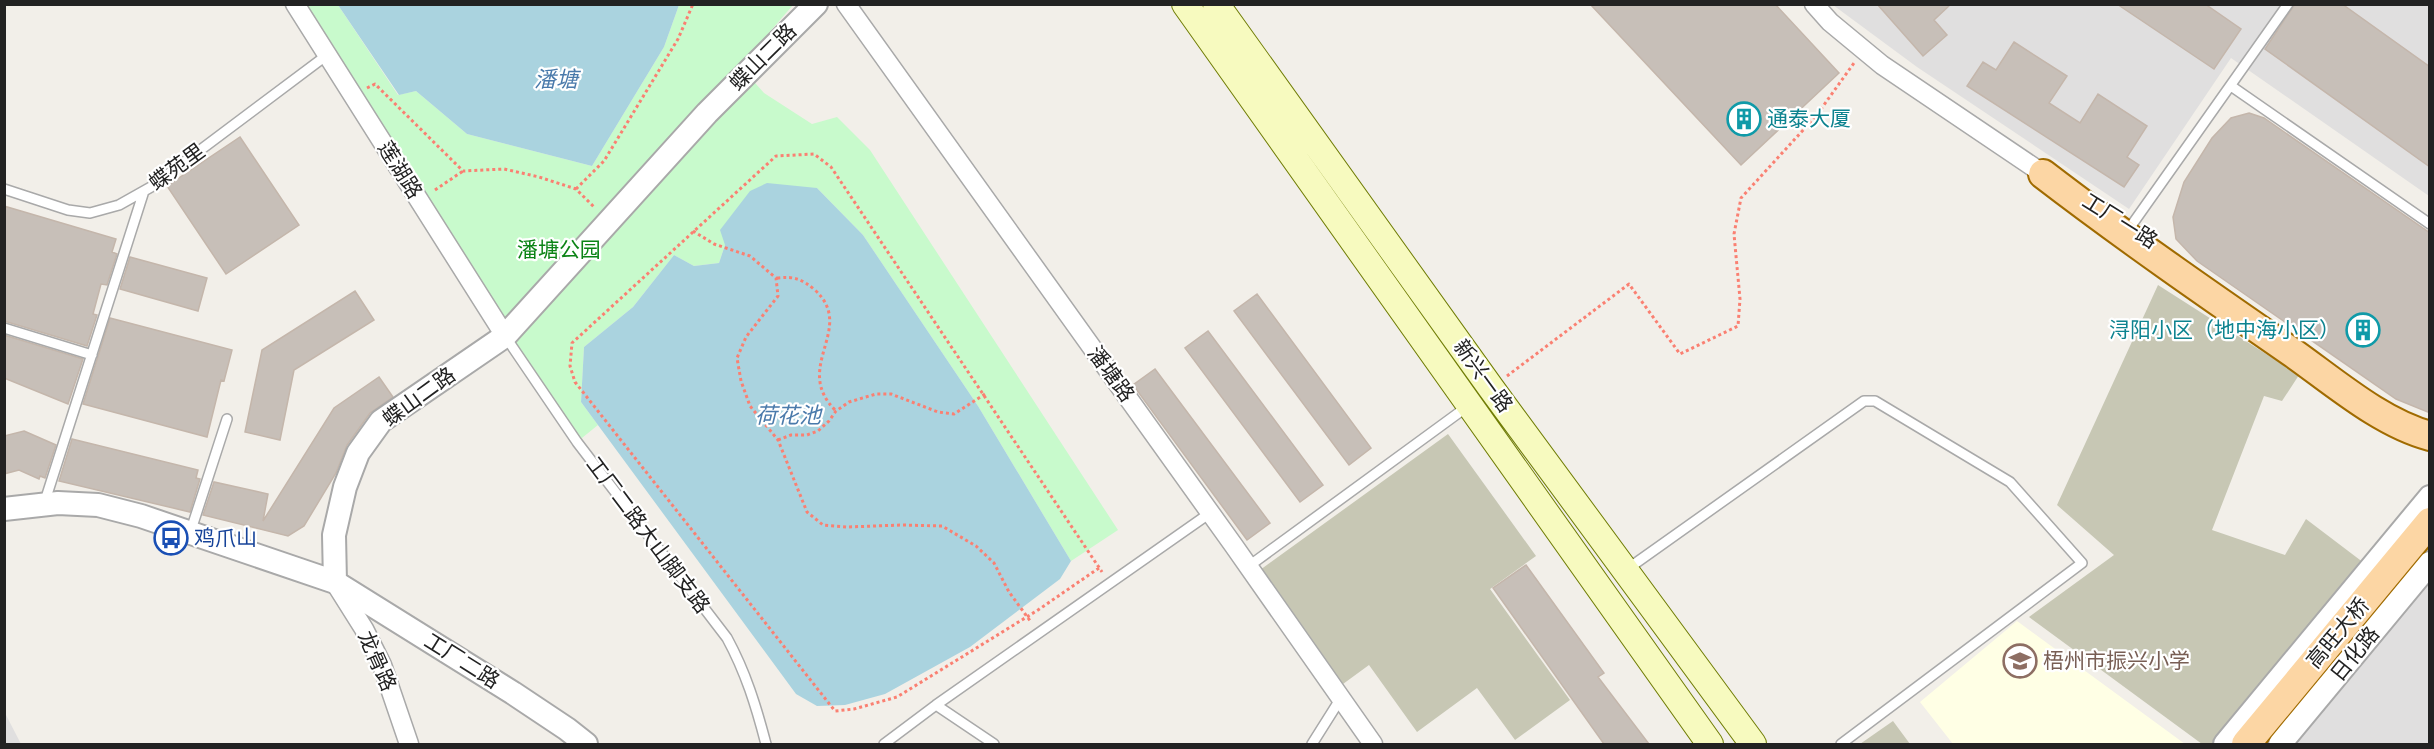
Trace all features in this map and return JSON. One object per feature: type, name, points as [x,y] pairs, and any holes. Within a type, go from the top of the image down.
[{"type":"main road","name":"新兴一路","points":[[1185,4],[1710,744]]},
{"type":"main road","name":"新兴一路","points":[[1216,4],[1491,388],[1753,744]]},
{"type":"main road","points":[[2043,174],[2124,236],[2361,400],[2403,427],[2430,436]]},
{"type":"main road","name":"高旺大桥","points":[[2246,744],[2430,522]]},
{"type":"main road","name":"高旺大桥","points":[[2263,744],[2430,542]]},
{"type":"street","name":"莲湖路","points":[[295,4],[505,336]]},
{"type":"street","name":"蝶山二路","points":[[335,582],[334,535],[345,487],[358,453],[381,421],[505,336],[707,113],[816,4]]},
{"type":"street","name":"潘塘路","points":[[846,4],[1373,744]]},
{"type":"street","name":"工厂一路","points":[[1814,4],[1830,22],[1882,65],[2043,174],[2131,226],[2249,306],[2430,436]]},
{"type":"street","name":"日化路","points":[[2226,744],[2430,497]]},
{"type":"street","points":[[4,508],[44,504],[98,505],[141,516],[335,582]]},
{"type":"street","name":"日化路","points":[[2280,744],[2430,563]]},
{"type":"street","name":"龙骨路","points":[[335,582],[364,629],[382,665],[408,744]]},
{"type":"street","name":"工厂二路","points":[[335,582],[513,693],[586,744]]},
{"type":"lane","points":[[2131,226],[2288,4]]},
{"type":"lane","name":"蝶苑里","points":[[4,189],[68,210],[90,213],[118,206],[144,191],[327,55]]},
{"type":"lane","points":[[2231,86],[2430,224]]},
{"type":"lane","points":[[44,504],[144,191]]},
{"type":"lane","points":[[4,328],[92,355]]},
{"type":"lane","name":"工厂二路大山脚支路","points":[[505,336],[577,442],[727,638],[743,666],[766,744]]},
{"type":"lane","points":[[1626,571],[1864,401],[1875,401],[2010,482],[2082,563],[1841,744]]},
{"type":"lane","points":[[1248,566],[1470,405]]},
{"type":"lane","points":[[190,533],[227,419]]},
{"type":"lane","points":[[884,744],[1210,513]]},
{"type":"lane","points":[[1312,744],[1341,698]]},
{"type":"lane","points":[[936,705],[994,744]]},
{"type":"path","points":[[576,189],[610,152],[678,39],[693,4]]},
{"type":"path","points":[[1491,388],[1629,284],[1680,354],[1738,326],[1740,299],[1734,234],[1741,198],[1816,116],[1863,50]]},
{"type":"path","points":[[353,95],[375,84],[463,171]]},
{"type":"path","points":[[1099,568],[1038,610],[897,697],[854,709],[835,711],[575,382],[570,366],[572,343],[776,156],[814,154],[831,167],[986,394],[1099,568],[1112,581]]},
{"type":"path","points":[[419,200],[463,171],[504,169],[576,189],[609,222]]},
{"type":"path","points":[[693,231],[714,244],[750,256],[776,278],[778,296],[746,337],[737,358],[741,381],[750,406],[778,440],[807,512],[823,525],[942,526],[976,546],[994,563],[1009,592],[1024,612]]},
{"type":"path","points":[[776,278],[792,276],[805,282],[820,296],[830,312],[828,338],[819,364],[819,380],[822,393],[836,411]]},
{"type":"path","points":[[778,440],[791,435],[807,435],[818,430],[836,411],[861,398],[884,394],[909,400],[938,412],[954,414],[986,394]]},
{"type":"shaded area","points":[[1833,5],[2429,5],[2429,196],[2231,58],[2129,209],[1917,67]]},
{"type":"shaded area","points":[[2158,285],[2299,375],[2282,401],[2264,396],[2212,530],[2285,555],[2306,519],[2364,563],[2215,744],[2202,744],[2029,617],[2114,555],[2057,505]]},
{"type":"shaded area","points":[[1448,434],[1536,556],[1490,589],[1570,700],[1515,740],[1477,688],[1417,732],[1369,665],[1343,684],[1260,570]]},
{"type":"shaded area","points":[[2429,579],[2429,744],[2292,744]]},
{"type":"shaded area","name":"梧州市振兴小学","points":[[2017,621],[2185,744],[1953,744],[1920,702]]},
{"type":"shaded area","points":[[5,713],[21,744],[5,744]]},
{"type":"shaded area","points":[[1893,721],[1910,744],[1860,744]]},
{"type":"green space","name":"潘塘公园","points":[[295,5],[338,5],[398,95],[416,91],[467,134],[592,166],[664,47],[679,5],[793,5],[740,66],[764,93],[812,124],[837,117],[870,150],[1118,530],[1071,561],[978,406],[863,235],[817,188],[725,245],[719,263],[694,266],[674,255],[633,307],[584,347],[581,402],[598,425],[577,442]]},
{"type":"water","name":"潘塘","points":[[338,5],[679,5],[664,47],[592,166],[467,134],[416,91],[399,95]]},
{"type":"water","name":"荷花池","points":[[767,183],[817,188],[863,235],[978,406],[1071,561],[1060,579],[970,647],[885,694],[845,705],[817,706],[796,694],[581,402],[584,347],[633,307],[674,255],[694,266],[719,263],[725,245],[720,230],[750,191]]},
{"type":"building","name":"通泰大厦","points":[[1590,4],[1775,4],[1839,73],[1741,165]]},
{"type":"building","points":[[1877,4],[1951,4],[1934,20],[1947,35],[1923,56]]},
{"type":"building","points":[[2117,4],[2205,4],[2241,29],[2214,69]]},
{"type":"building","points":[[2295,4],[2342,4],[2430,67],[2430,167],[2265,49]]},
{"type":"building","points":[[2014,42],[2067,76],[2049,103],[2080,123],[2098,94],[2147,126],[2127,157],[2139,165],[2124,187],[1967,86],[1983,62],[1996,70]]},
{"type":"building","name":"浔阳小区（地中海小区）","points":[[2249,113],[2264,118],[2430,233],[2430,413],[2396,399],[2197,261],[2176,239],[2173,217],[2184,182],[2212,138],[2231,118]]},
{"type":"building","points":[[240,137],[299,225],[226,274],[167,186]]},
{"type":"building","points":[[4,206],[116,239],[112,252],[117,254],[107,285],[101,284],[93,314],[97,315],[87,346],[4,321]]},
{"type":"building","points":[[130,257],[207,278],[198,311],[120,289]]},
{"type":"building","points":[[355,291],[374,320],[294,370],[280,440],[245,432],[262,350]]},
{"type":"building","points":[[1257,294],[1371,448],[1349,465],[1234,311]]},
{"type":"building","points":[[110,318],[232,350],[224,381],[221,380],[207,437],[83,404]]},
{"type":"building","points":[[1208,331],[1323,485],[1300,502],[1185,348]]},
{"type":"building","points":[[4,335],[83,359],[68,404],[4,378]]},
{"type":"building","points":[[1155,369],[1270,523],[1247,540],[1133,385]]},
{"type":"building","points":[[379,377],[393,397],[370,413],[347,445],[336,473],[304,526],[288,536],[203,515],[214,482],[268,494],[263,521],[334,408]]},
{"type":"building","points":[[24,431],[56,445],[45,478],[40,476],[39,479],[19,470],[4,474],[4,436]]},
{"type":"building","points":[[72,439],[198,470],[196,478],[200,479],[190,512],[59,481]]},
{"type":"building","points":[[1526,565],[1604,673],[1598,677],[1649,744],[1604,744],[1493,588]]},
{"type":"place","name":"通泰大厦","points":[[1744,119]]},
{"type":"place","name":"浔阳小区（地中海小区）","points":[[2363,330]]},
{"type":"place","name":"鸡爪山","points":[[171,538]]},
{"type":"place","name":"梧州市振兴小学","points":[[2020,661]]}]
